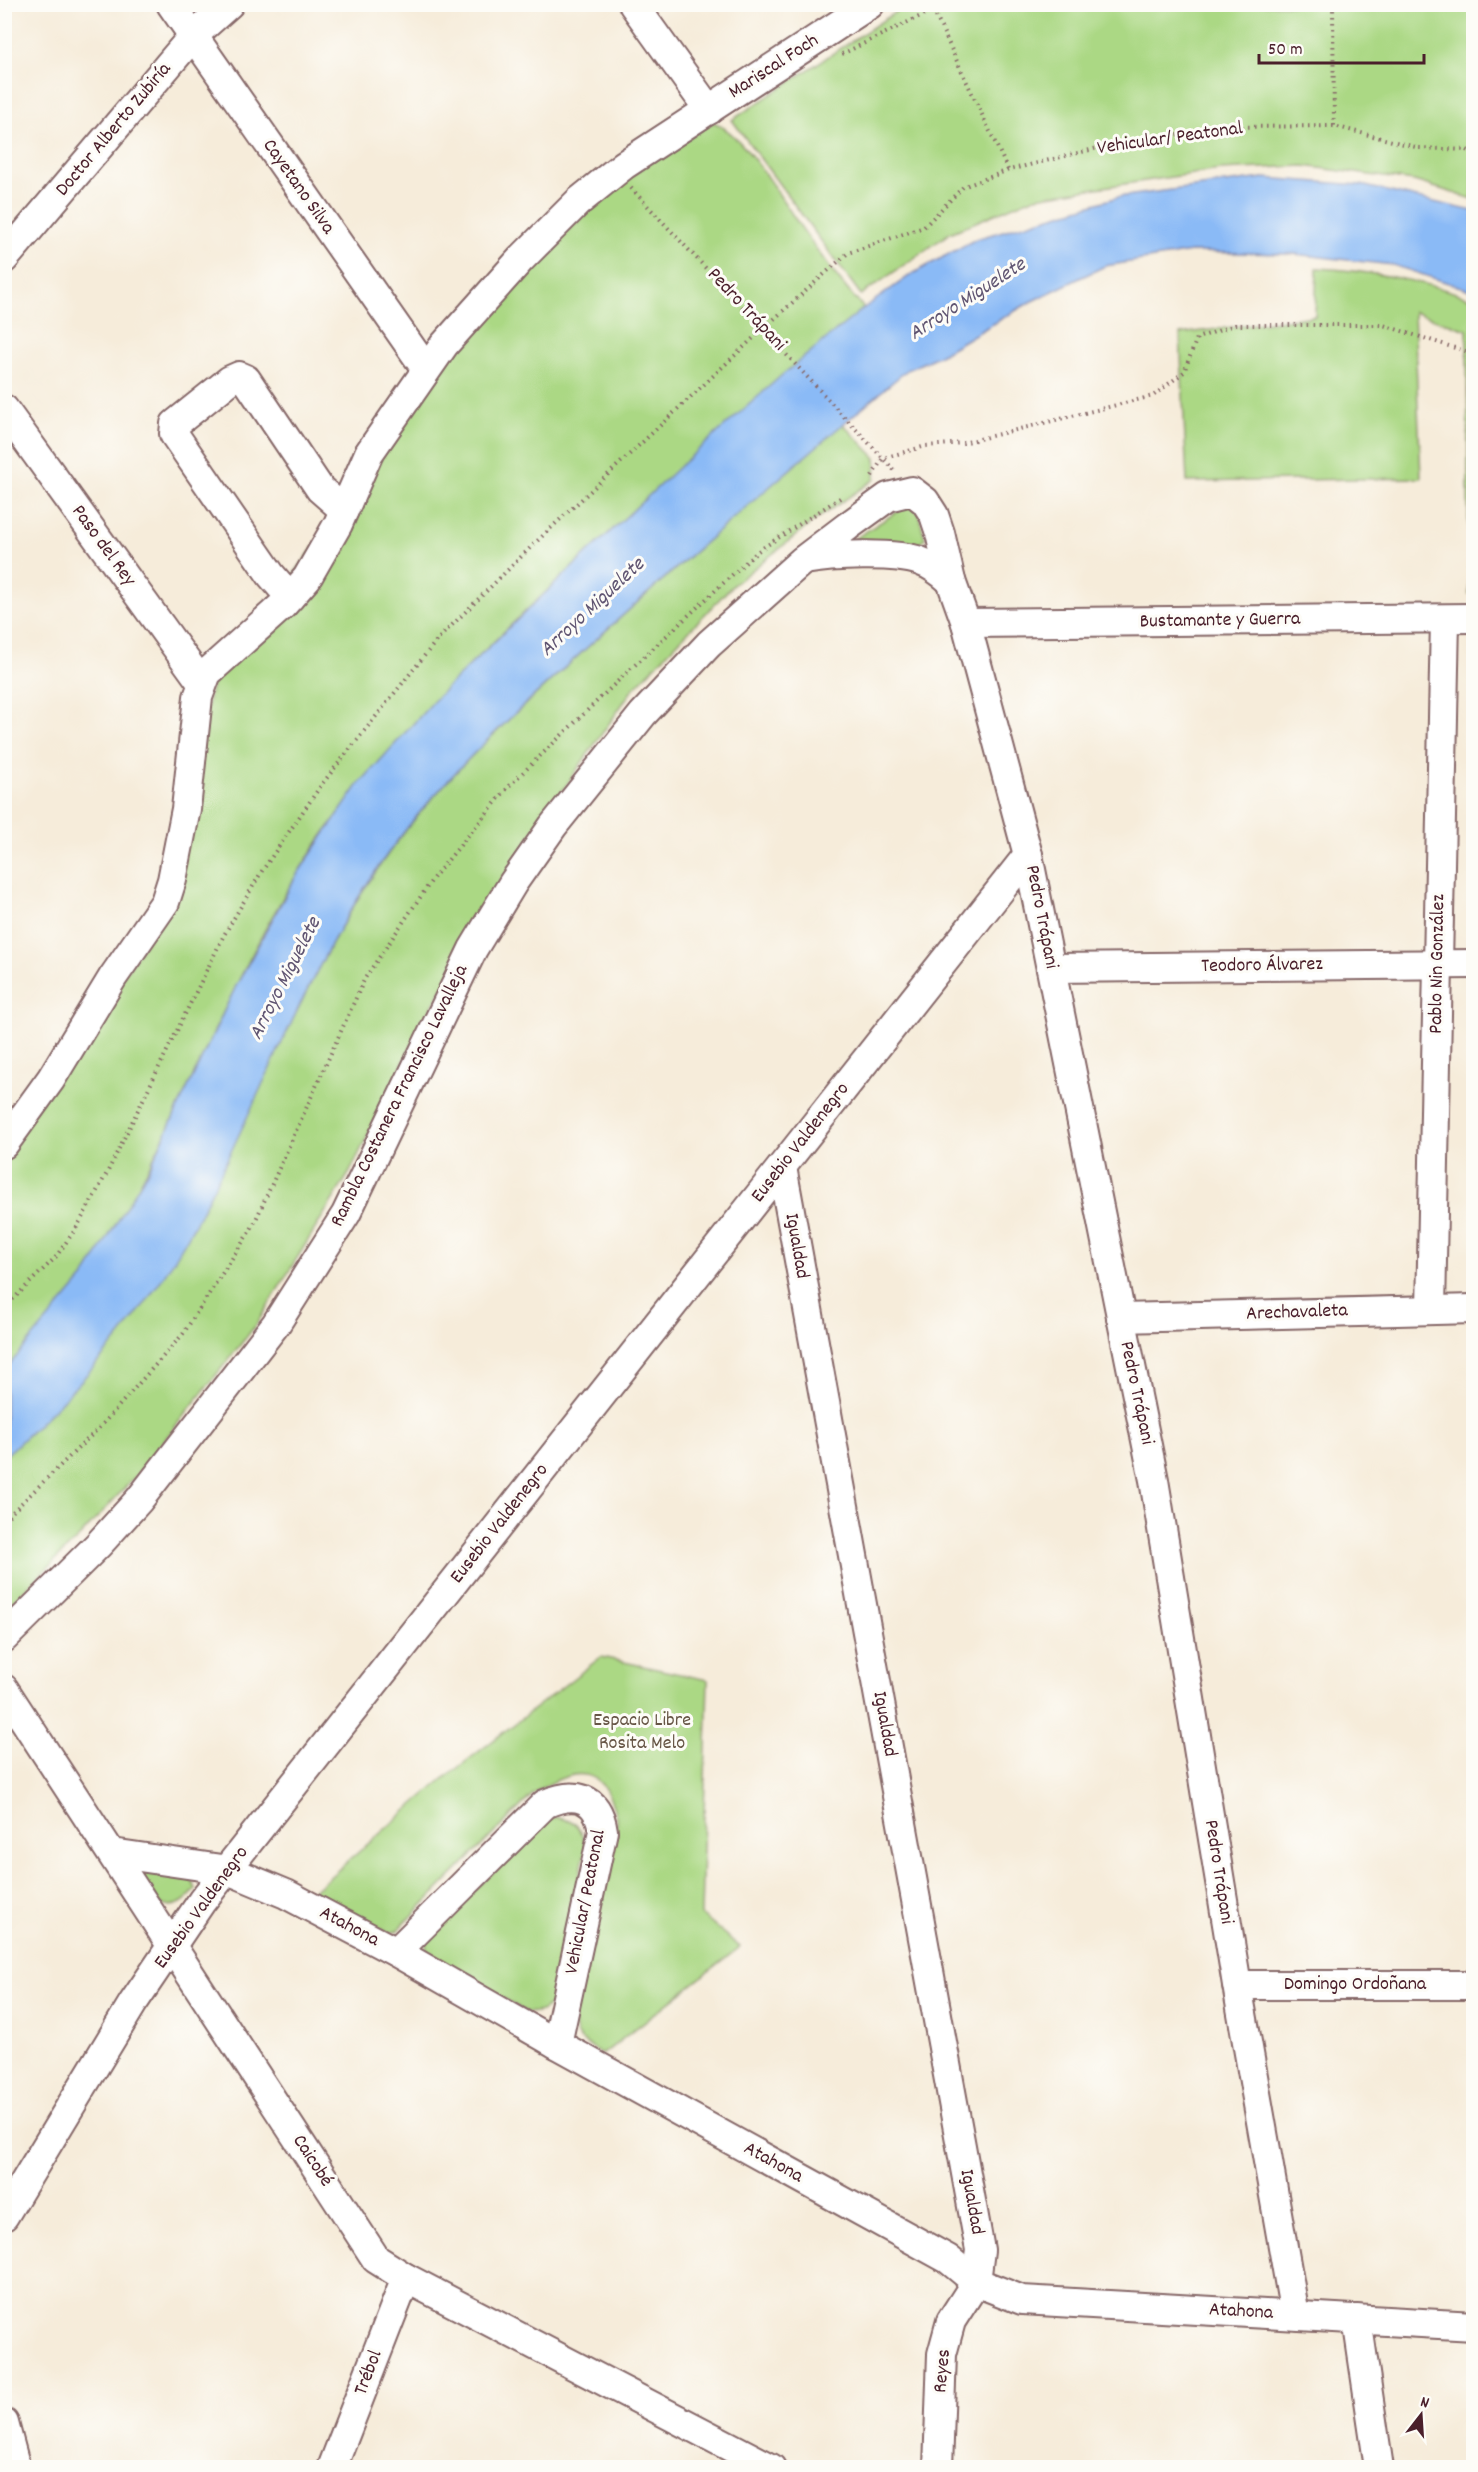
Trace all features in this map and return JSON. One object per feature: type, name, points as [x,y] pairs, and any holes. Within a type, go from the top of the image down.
[{"type":"street","name":"Cayetano Silva","points":[[171,4],[426,369]]},
{"type":"street","name":"Doctor Alberto Zubiría","points":[[4,259],[193,36],[229,4]]},
{"type":"street","points":[[633,4],[709,110]]},
{"type":"street","name":"Mariscal Foch","points":[[202,684],[207,673],[290,597],[319,561],[369,453],[426,369],[444,345],[552,226],[616,172],[870,4]]},
{"type":"street","points":[[290,597],[271,574],[174,434],[175,424],[230,380],[239,376],[246,379],[320,489],[344,510]]},
{"type":"street","name":"Paso del Rey","points":[[4,409],[202,684]]},
{"type":"street","name":"Rambla Costanera Francisco Lavalleja","points":[[4,1638],[98,1545],[139,1500],[276,1324],[346,1214],[473,949],[513,883],[553,826],[643,714],[709,644],[802,561],[888,497],[912,491]]},
{"type":"street","name":"Pedro Trápani","points":[[912,491],[925,501],[934,515],[951,581],[966,623],[1028,855],[1154,1480],[1237,1985],[1295,2315]]},
{"type":"street","points":[[802,561],[856,556],[920,560],[936,568],[951,581]]},
{"type":"street","name":"Bustamante y Guerra","points":[[966,623],[1473,618]]},
{"type":"street","name":"Pablo Nin González","points":[[1431,1310],[1445,619]]},
{"type":"street","points":[[4,1144],[51,1080],[112,977],[165,902],[186,808],[202,684]]},
{"type":"street","name":"Eusebio Valdenegro","points":[[4,2216],[133,2003],[202,1901],[1028,855]]},
{"type":"street","name":"Teodoro Álvarez","points":[[1051,968],[1473,964]]},
{"type":"street","name":"Igualdad","points":[[782,1167],[980,2250],[975,2282]]},
{"type":"street","name":"Arechavaleta","points":[[1121,1318],[1473,1309]]},
{"type":"street","name":"Caicobé","points":[[4,1689],[376,2259],[406,2278],[771,2468]]},
{"type":"street","name":"Vehicular/ Peatonal","points":[[396,1952],[545,1804],[572,1796],[593,1804],[601,1817],[603,1831],[557,2044]]},
{"type":"street","name":"Atahona","points":[[112,1854],[228,1870],[286,1894],[396,1952],[557,2044],[948,2259],[975,2282],[1022,2300],[1473,2326]]},
{"type":"street","name":"Domingo Ordoñana","points":[[1237,1985],[1473,1985]]},
{"type":"street","name":"Trébol","points":[[332,2468],[406,2278]]},
{"type":"street","name":"Reyes","points":[[938,2468],[942,2354],[951,2321],[975,2282]]},
{"type":"street","points":[[1357,2319],[1379,2468]]},
{"type":"street","points":[[4,2423],[16,2468]]},
{"type":"path","points":[[832,58],[860,47],[945,4]]},
{"type":"path","points":[[1333,4],[1334,126]]},
{"type":"path","points":[[933,10],[1009,170]]},
{"type":"path","name":"Vehicular/ Peatonal","points":[[4,1308],[54,1258],[77,1227],[107,1173],[224,935],[262,871],[322,784],[437,640],[535,543],[763,329],[848,253],[924,227],[963,187],[1009,170],[1110,145],[1235,127],[1334,126],[1419,148],[1467,150],[1473,154]]},
{"type":"path","name":"Pedro Trápani","points":[[616,172],[875,448]]},
{"type":"path","points":[[863,482],[872,476],[883,458],[926,446],[963,443],[1153,396],[1184,372],[1197,338],[1235,325],[1383,325],[1473,354]]},
{"type":"path","points":[[4,1520],[100,1427],[183,1334],[253,1226],[365,978],[434,877],[510,785],[636,663],[758,551],[846,494]]},
{"type":"green space","points":[[906,5],[1473,5],[1473,199],[1414,181],[1304,166],[1220,170],[1035,197],[950,233],[861,295],[732,120]]},
{"type":"green space","points":[[713,122],[724,128],[748,152],[830,267],[864,308],[714,437],[531,606],[422,714],[355,792],[296,876],[268,925],[169,1128],[116,1227],[77,1288],[5,1370],[4,1156],[171,904],[211,687],[377,461],[431,379],[543,252],[630,175]]},
{"type":"green space","points":[[1317,268],[1396,277],[1473,299],[1473,595],[1469,594],[1467,330],[1414,312],[1421,478],[1187,482],[1180,334],[1315,316]]},
{"type":"green space","points":[[843,424],[876,458],[875,479],[817,519],[733,585],[633,689],[529,839],[423,1022],[350,1172],[256,1325],[135,1477],[82,1534],[5,1609],[5,1456],[84,1378],[131,1321],[174,1260],[207,1202],[274,1058],[323,960],[379,867],[423,809],[498,730],[676,568]]},
{"type":"green space","points":[[906,506],[911,506],[918,512],[925,538],[918,546],[855,544],[855,539]]},
{"type":"green space","name":"Espacio Libre Rosita Melo","points":[[601,1657],[708,1680],[701,1915],[740,1947],[603,2054],[578,2036],[573,2017],[573,2006],[617,1822],[612,1803],[597,1780],[587,1775],[576,1775],[549,1784],[533,1794],[397,1931],[389,1933],[310,1894],[442,1780]]},
{"type":"green space","points":[[556,1817],[575,1823],[587,1843],[552,2003],[540,2011],[526,2012],[428,1955],[425,1941],[546,1819]]},
{"type":"green space","points":[[146,1872],[191,1880],[196,1889],[181,1903],[172,1906],[161,1905],[141,1877]]},
{"type":"water","name":"Arroyo Miguelete","points":[[1263,178],[1361,185],[1473,211],[1473,291],[1393,265],[1294,254],[1191,252],[1105,266],[1032,301],[938,356],[907,370],[748,505],[592,643],[479,749],[426,805],[379,866],[327,952],[218,1179],[195,1224],[156,1288],[85,1377],[5,1456],[5,1370],[84,1277],[149,1169],[236,986],[296,876],[359,784],[441,693],[680,466],[782,375],[864,308],[912,274],[976,239],[1118,197]]}]
